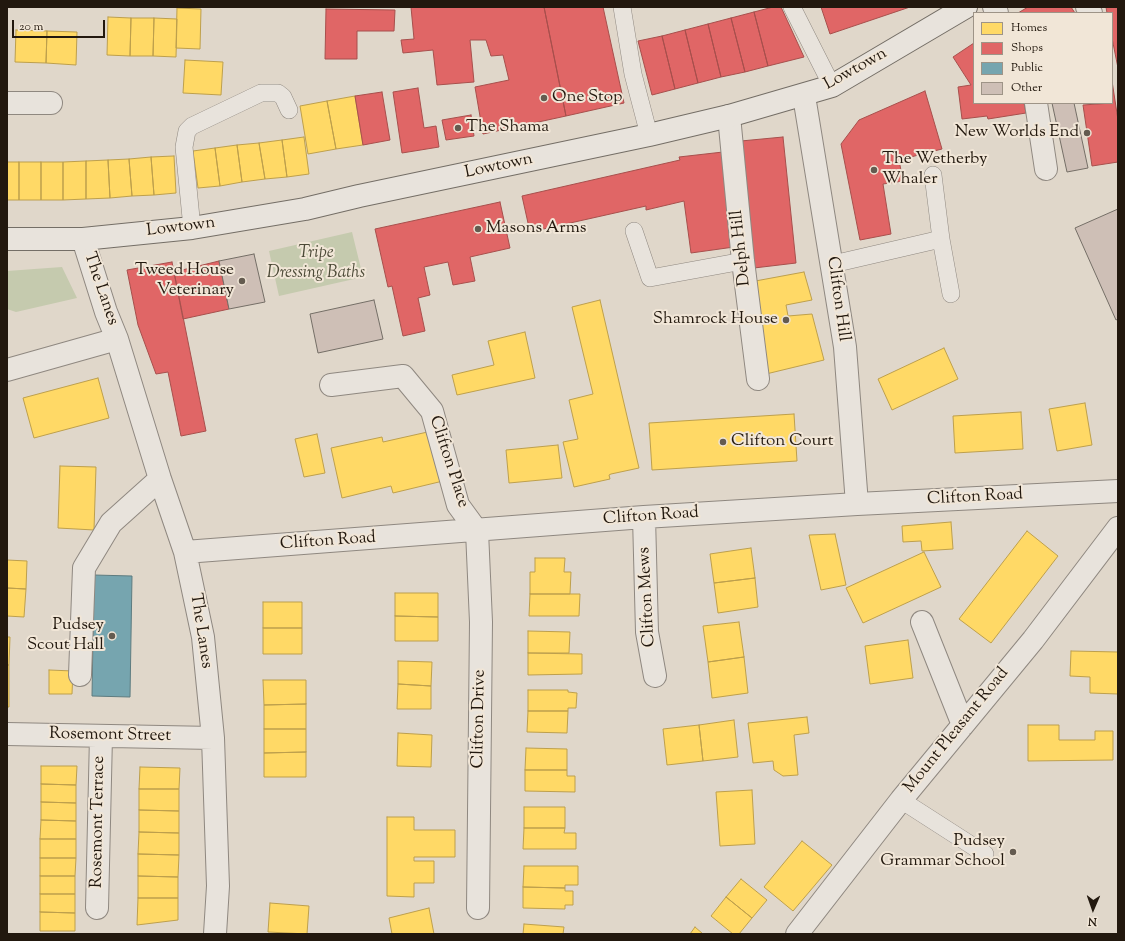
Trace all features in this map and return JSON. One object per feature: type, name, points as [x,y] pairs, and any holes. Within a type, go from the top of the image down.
[{"type":"street","name":"Lowtown","points":[[7,239],[83,238],[192,228],[305,209],[359,196],[649,135],[729,116],[804,96],[832,86],[966,7]]},
{"type":"street","name":"Clifton Hill","points":[[804,96],[833,264],[846,362],[857,504]]},
{"type":"street","points":[[7,103],[51,103]]},
{"type":"street","points":[[1036,104],[1046,169]]},
{"type":"street","name":"Delph Hill","points":[[729,116],[743,261],[758,379]]},
{"type":"street","name":"The Lanes","points":[[83,238],[106,312],[117,339],[160,479],[185,552],[203,637],[213,738],[218,886],[215,934]]},
{"type":"street","name":"The Lanes","points":[[7,370],[117,339]]},
{"type":"street","name":"Clifton Place","points":[[331,385],[403,376],[432,411],[458,505],[477,531]]},
{"type":"street","points":[[80,675],[84,568],[111,523],[160,479]]},
{"type":"street","name":"Clifton Road","points":[[185,552],[477,531],[644,517],[857,504],[1118,491]]},
{"type":"street","name":"Clifton Mews","points":[[644,517],[648,632],[655,676]]},
{"type":"street","name":"Mount Pleasant Road","points":[[797,934],[901,800],[1032,640],[1118,528]]},
{"type":"street","name":"Clifton Drive","points":[[477,531],[481,622],[478,908]]},
{"type":"street","points":[[922,622],[963,725]]},
{"type":"street","name":"Rosemont Street","points":[[7,734],[213,738]]},
{"type":"street","name":"Rosemont Terrace","points":[[98,908],[101,736]]},
{"type":"lane","points":[[622,7],[633,74],[649,135]]},
{"type":"lane","points":[[792,7],[832,86]]},
{"type":"lane","points":[[192,228],[184,147],[187,131],[192,126],[261,93],[278,93],[283,97],[289,110]]},
{"type":"lane","points":[[933,175],[941,239],[951,294]]},
{"type":"lane","points":[[634,232],[650,278],[743,261]]},
{"type":"lane","points":[[833,264],[941,239]]},
{"type":"lane","points":[[901,800],[985,854]]},
{"type":"green space","name":"Tripe Dressing Baths","points":[[352,232],[363,277],[279,296],[269,251]]},
{"type":"green space","points":[[62,267],[77,298],[16,312],[7,309],[7,271]]},
{"type":"building: Homes","points":[[177,8],[201,9],[200,49],[176,48]]},
{"type":"building: Homes","points":[[108,17],[131,18],[130,56],[107,55]]},
{"type":"building: Homes","points":[[131,18],[154,18],[153,56],[130,56]]},
{"type":"building: Homes","points":[[154,18],[177,19],[176,57],[153,56]]},
{"type":"building: Homes","points":[[16,30],[47,31],[46,63],[15,62]]},
{"type":"building: Homes","points":[[47,31],[77,32],[76,65],[46,63]]},
{"type":"building: Homes","points":[[185,60],[223,62],[221,95],[183,93]]},
{"type":"building: Homes","points":[[355,96],[363,145],[336,149],[327,101]]},
{"type":"building: Homes","points":[[327,101],[336,149],[308,154],[300,106]]},
{"type":"building: Homes","points":[[304,137],[309,174],[287,177],[282,140]]},
{"type":"building: Homes","points":[[282,140],[287,177],[265,179],[259,143]]},
{"type":"building: Homes","points":[[259,143],[265,179],[242,182],[237,145]]},
{"type":"building: Homes","points":[[237,145],[242,182],[220,186],[215,148]]},
{"type":"building: Homes","points":[[215,148],[220,186],[198,188],[193,151]]},
{"type":"building: Homes","points":[[174,156],[176,193],[154,195],[151,157]]},
{"type":"building: Homes","points":[[151,157],[154,195],[132,196],[129,159]]},
{"type":"building: Homes","points":[[129,159],[132,196],[110,198],[108,160]]},
{"type":"building: Homes","points":[[108,160],[110,198],[86,199],[86,161]]},
{"type":"building: Homes","points":[[86,161],[86,199],[63,200],[63,162]]},
{"type":"building: Homes","points":[[7,162],[19,162],[19,200],[7,200]]},
{"type":"building: Homes","points":[[19,162],[41,162],[41,200],[19,200]]},
{"type":"building: Homes","points":[[41,162],[63,162],[63,200],[41,200]]},
{"type":"building: Homes","name":"Shamrock House","points":[[804,272],[812,300],[786,305],[788,316],[812,314],[824,360],[766,374],[750,282]]},
{"type":"building: Homes","points":[[600,300],[639,468],[611,474],[609,475],[610,479],[574,487],[563,442],[578,439],[569,400],[593,394],[572,307]]},
{"type":"building: Homes","points":[[525,332],[535,378],[457,395],[452,375],[494,365],[488,341]]},
{"type":"building: Homes","points":[[944,348],[958,379],[892,410],[878,379]]},
{"type":"building: Homes","points":[[98,378],[109,418],[34,438],[23,398]]},
{"type":"building: Homes","points":[[1085,403],[1092,445],[1057,451],[1049,409]]},
{"type":"building: Homes","points":[[1021,412],[1023,449],[955,453],[953,416]]},
{"type":"building: Homes","name":"Clifton Court","points":[[794,414],[797,461],[652,470],[649,423]]},
{"type":"building: Homes","points":[[432,431],[443,481],[393,493],[391,486],[342,498],[331,448],[382,437],[383,442]]},
{"type":"building: Homes","points":[[317,434],[325,473],[304,477],[295,439]]},
{"type":"building: Homes","points":[[558,445],[562,478],[509,483],[506,450]]},
{"type":"building: Homes","points":[[60,466],[96,467],[94,530],[58,528]]},
{"type":"building: Homes","points":[[951,522],[953,549],[922,551],[921,541],[903,542],[902,526]]},
{"type":"building: Homes","points":[[1027,531],[1058,556],[991,643],[959,619]]},
{"type":"building: Homes","points":[[835,534],[846,585],[821,590],[809,535]]},
{"type":"building: Homes","points":[[751,548],[755,578],[714,583],[710,554]]},
{"type":"building: Homes","points":[[924,552],[941,587],[863,623],[846,588]]},
{"type":"building: Homes","points":[[535,558],[565,558],[564,572],[571,572],[570,594],[530,594],[530,572],[535,572]]},
{"type":"building: Homes","points":[[7,560],[27,561],[26,589],[7,588]]},
{"type":"building: Homes","points":[[755,578],[758,607],[718,613],[714,583]]},
{"type":"building: Homes","points":[[7,588],[26,589],[24,617],[7,616]]},
{"type":"building: Homes","points":[[395,593],[438,593],[438,617],[395,616]]},
{"type":"building: Homes","points":[[530,594],[580,594],[579,616],[529,616]]},
{"type":"building: Homes","points":[[263,602],[302,602],[302,628],[263,628]]},
{"type":"building: Homes","points":[[395,616],[438,617],[438,641],[395,641]]},
{"type":"building: Homes","points":[[739,622],[744,657],[708,662],[703,626]]},
{"type":"building: Homes","points":[[263,628],[302,628],[302,654],[263,654]]},
{"type":"building: Homes","points":[[528,631],[570,632],[569,653],[528,653]]},
{"type":"building: Homes","points":[[7,637],[10,637],[9,665],[7,665]]},
{"type":"building: Homes","points":[[908,640],[913,678],[870,684],[865,646]]},
{"type":"building: Homes","points":[[1071,651],[1118,652],[1118,694],[1090,693],[1090,677],[1070,676]]},
{"type":"building: Homes","points":[[528,653],[582,654],[582,674],[528,675]]},
{"type":"building: Homes","points":[[744,657],[748,693],[712,698],[708,662]]},
{"type":"building: Homes","points":[[398,661],[432,662],[431,686],[398,684]]},
{"type":"building: Homes","points":[[7,665],[9,665],[9,707],[7,707]]},
{"type":"building: Homes","points":[[49,670],[73,671],[72,694],[49,694]]},
{"type":"building: Homes","points":[[263,680],[306,680],[306,704],[264,705]]},
{"type":"building: Homes","points":[[398,684],[431,686],[431,709],[397,709]]},
{"type":"building: Homes","points":[[528,690],[568,690],[568,692],[577,693],[576,708],[568,708],[568,711],[528,711]]},
{"type":"building: Homes","points":[[306,704],[306,729],[264,729],[264,705]]},
{"type":"building: Homes","points":[[528,711],[568,711],[567,733],[527,732]]},
{"type":"building: Homes","points":[[807,717],[809,733],[794,735],[798,775],[783,776],[774,770],[773,761],[753,763],[748,723]]},
{"type":"building: Homes","points":[[734,720],[738,757],[703,761],[699,725]]},
{"type":"building: Homes","points":[[699,725],[703,761],[667,765],[663,729]]},
{"type":"building: Homes","points":[[1028,725],[1059,725],[1059,740],[1095,740],[1095,731],[1113,731],[1113,760],[1028,761]]},
{"type":"building: Homes","points":[[264,729],[306,729],[306,752],[264,753]]},
{"type":"building: Homes","points":[[398,733],[432,735],[431,767],[397,766]]},
{"type":"building: Homes","points":[[526,748],[567,749],[567,770],[525,770]]},
{"type":"building: Homes","points":[[306,752],[306,777],[264,777],[264,753]]},
{"type":"building: Homes","points":[[41,766],[77,766],[76,785],[41,784]]},
{"type":"building: Homes","points":[[140,767],[180,768],[179,789],[139,789]]},
{"type":"building: Homes","points":[[525,770],[567,770],[567,776],[575,776],[575,792],[525,791]]},
{"type":"building: Homes","points":[[41,784],[76,785],[76,803],[41,802]]},
{"type":"building: Homes","points":[[139,789],[179,789],[179,811],[139,810]]},
{"type":"building: Homes","points":[[752,790],[755,844],[720,846],[716,792]]},
{"type":"building: Homes","points":[[41,802],[76,803],[76,821],[41,820]]},
{"type":"building: Homes","points":[[524,807],[565,807],[565,828],[524,828]]},
{"type":"building: Homes","points":[[139,810],[179,811],[179,833],[139,832]]},
{"type":"building: Homes","points":[[387,817],[414,817],[414,830],[455,830],[455,857],[414,857],[414,861],[434,861],[434,883],[414,883],[414,897],[387,896]]},
{"type":"building: Homes","points":[[41,820],[76,821],[76,839],[40,839]]},
{"type":"building: Homes","points":[[524,828],[565,828],[564,833],[576,833],[576,849],[523,849]]},
{"type":"building: Homes","points":[[139,832],[179,833],[179,855],[138,854]]},
{"type":"building: Homes","points":[[40,839],[76,839],[76,858],[40,858]]},
{"type":"building: Homes","points":[[802,841],[832,865],[793,911],[764,887]]},
{"type":"building: Homes","points":[[138,854],[179,855],[178,877],[138,876]]},
{"type":"building: Homes","points":[[40,858],[76,858],[75,876],[40,876]]},
{"type":"building: Homes","points":[[524,866],[578,866],[578,885],[565,885],[565,888],[523,887]]},
{"type":"building: Homes","points":[[40,876],[75,876],[75,894],[40,894]]},
{"type":"building: Homes","points":[[138,876],[178,877],[178,898],[138,898]]},
{"type":"building: Homes","points":[[741,879],[767,900],[752,918],[726,897]]},
{"type":"building: Homes","points":[[523,887],[565,888],[565,891],[573,891],[573,905],[565,905],[565,909],[523,908]]},
{"type":"building: Homes","points":[[40,894],[75,894],[75,913],[40,912]]},
{"type":"building: Homes","points":[[726,897],[752,918],[739,934],[733,934],[711,916]]},
{"type":"building: Homes","points":[[138,898],[178,898],[178,920],[137,925]]},
{"type":"building: Homes","points":[[270,903],[309,906],[307,934],[268,932]]},
{"type":"building: Homes","points":[[429,908],[434,934],[392,934],[389,918]]},
{"type":"building: Homes","points":[[40,912],[75,913],[75,931],[40,931]]},
{"type":"building: Homes","points":[[524,924],[564,927],[563,934],[523,934]]},
{"type":"building: Homes","points":[[695,927],[703,934],[690,934]]},
{"type":"building: Shops","points":[[411,7],[544,7],[566,116],[483,134],[475,87],[509,80],[503,55],[491,56],[486,40],[470,40],[474,82],[437,85],[433,50],[403,53],[401,40],[414,39]]},
{"type":"building: Shops","points":[[544,7],[603,7],[624,103],[566,116]]},
{"type":"building: Shops","points":[[773,7],[781,7],[804,57],[768,66],[754,12]]},
{"type":"building: Shops","points":[[821,7],[910,7],[830,34]]},
{"type":"building: Shops","points":[[1028,7],[1071,7],[1074,12],[1020,12]]},
{"type":"building: Shops","points":[[1106,7],[1118,7],[1118,68],[1113,43],[1113,12],[1107,12]]},
{"type":"building: Shops","points":[[326,9],[395,10],[394,31],[357,31],[357,59],[325,59]]},
{"type":"building: Shops","points":[[754,12],[768,66],[745,72],[731,18]]},
{"type":"building: Shops","points":[[731,18],[745,72],[721,77],[708,24]]},
{"type":"building: Shops","points":[[708,24],[721,77],[698,83],[685,30]]},
{"type":"building: Shops","points":[[685,30],[698,83],[675,89],[662,36]]},
{"type":"building: Shops","points":[[662,36],[675,89],[652,95],[638,41]]},
{"type":"building: Shops","points":[[973,44],[973,104],[1024,104],[1026,113],[988,119],[987,116],[962,119],[958,87],[971,85],[953,57]]},
{"type":"building: Shops","points":[[418,88],[424,128],[436,126],[439,147],[402,153],[393,92]]},
{"type":"building: Shops","points":[[1113,88],[1118,120],[1118,162],[1092,166],[1083,105],[1113,104]]},
{"type":"building: Shops","name":"The Wetherby Whaler","points":[[925,91],[942,149],[899,160],[903,181],[883,184],[891,234],[860,240],[841,144],[859,120]]},
{"type":"building: Shops","points":[[382,92],[390,140],[363,145],[355,96]]},
{"type":"building: Shops","name":"The Shama","points":[[471,115],[474,136],[446,140],[442,120]]},
{"type":"building: Shops","points":[[783,137],[796,263],[754,268],[741,141]]},
{"type":"building: Shops","points":[[723,152],[734,247],[691,253],[684,201],[646,210],[646,206],[530,232],[522,196],[680,160],[679,157]]},
{"type":"building: Shops","points":[[500,202],[510,248],[470,257],[475,281],[453,285],[448,262],[424,267],[430,295],[418,298],[425,331],[403,336],[392,286],[388,287],[375,229]]},
{"type":"building: Shops","points":[[219,261],[229,309],[183,319],[174,272]]},
{"type":"building: Shops","points":[[172,262],[206,431],[181,436],[168,372],[156,374],[138,325],[127,270]]},
{"type":"building: Public","name":"Pudsey Scout Hall","points":[[94,575],[132,576],[130,697],[92,696]]},
{"type":"building: Other","points":[[1052,104],[1074,104],[1088,168],[1067,172]]},
{"type":"building: Other","points":[[1118,209],[1118,319],[1116,320],[1075,228]]},
{"type":"building: Other","name":"Tweed House Veterinary","points":[[254,254],[265,302],[229,309],[219,261]]},
{"type":"building: Other","points":[[374,300],[383,339],[318,353],[310,314]]},
{"type":"place","name":"One Stop","points":[[544,98]]},
{"type":"place","name":"The Shama","points":[[458,128]]},
{"type":"place","name":"New Worlds End","points":[[1087,133]]},
{"type":"place","name":"The Wetherby Whaler","points":[[874,170]]},
{"type":"place","name":"Masons Arms","points":[[478,229]]},
{"type":"place","name":"Tweed House Veterinary","points":[[242,281]]},
{"type":"place","name":"Shamrock House","points":[[786,320]]},
{"type":"place","name":"Clifton Court","points":[[723,442]]},
{"type":"place","name":"Pudsey Scout Hall","points":[[112,636]]},
{"type":"place","name":"Pudsey Grammar School","points":[[1013,852]]}]
